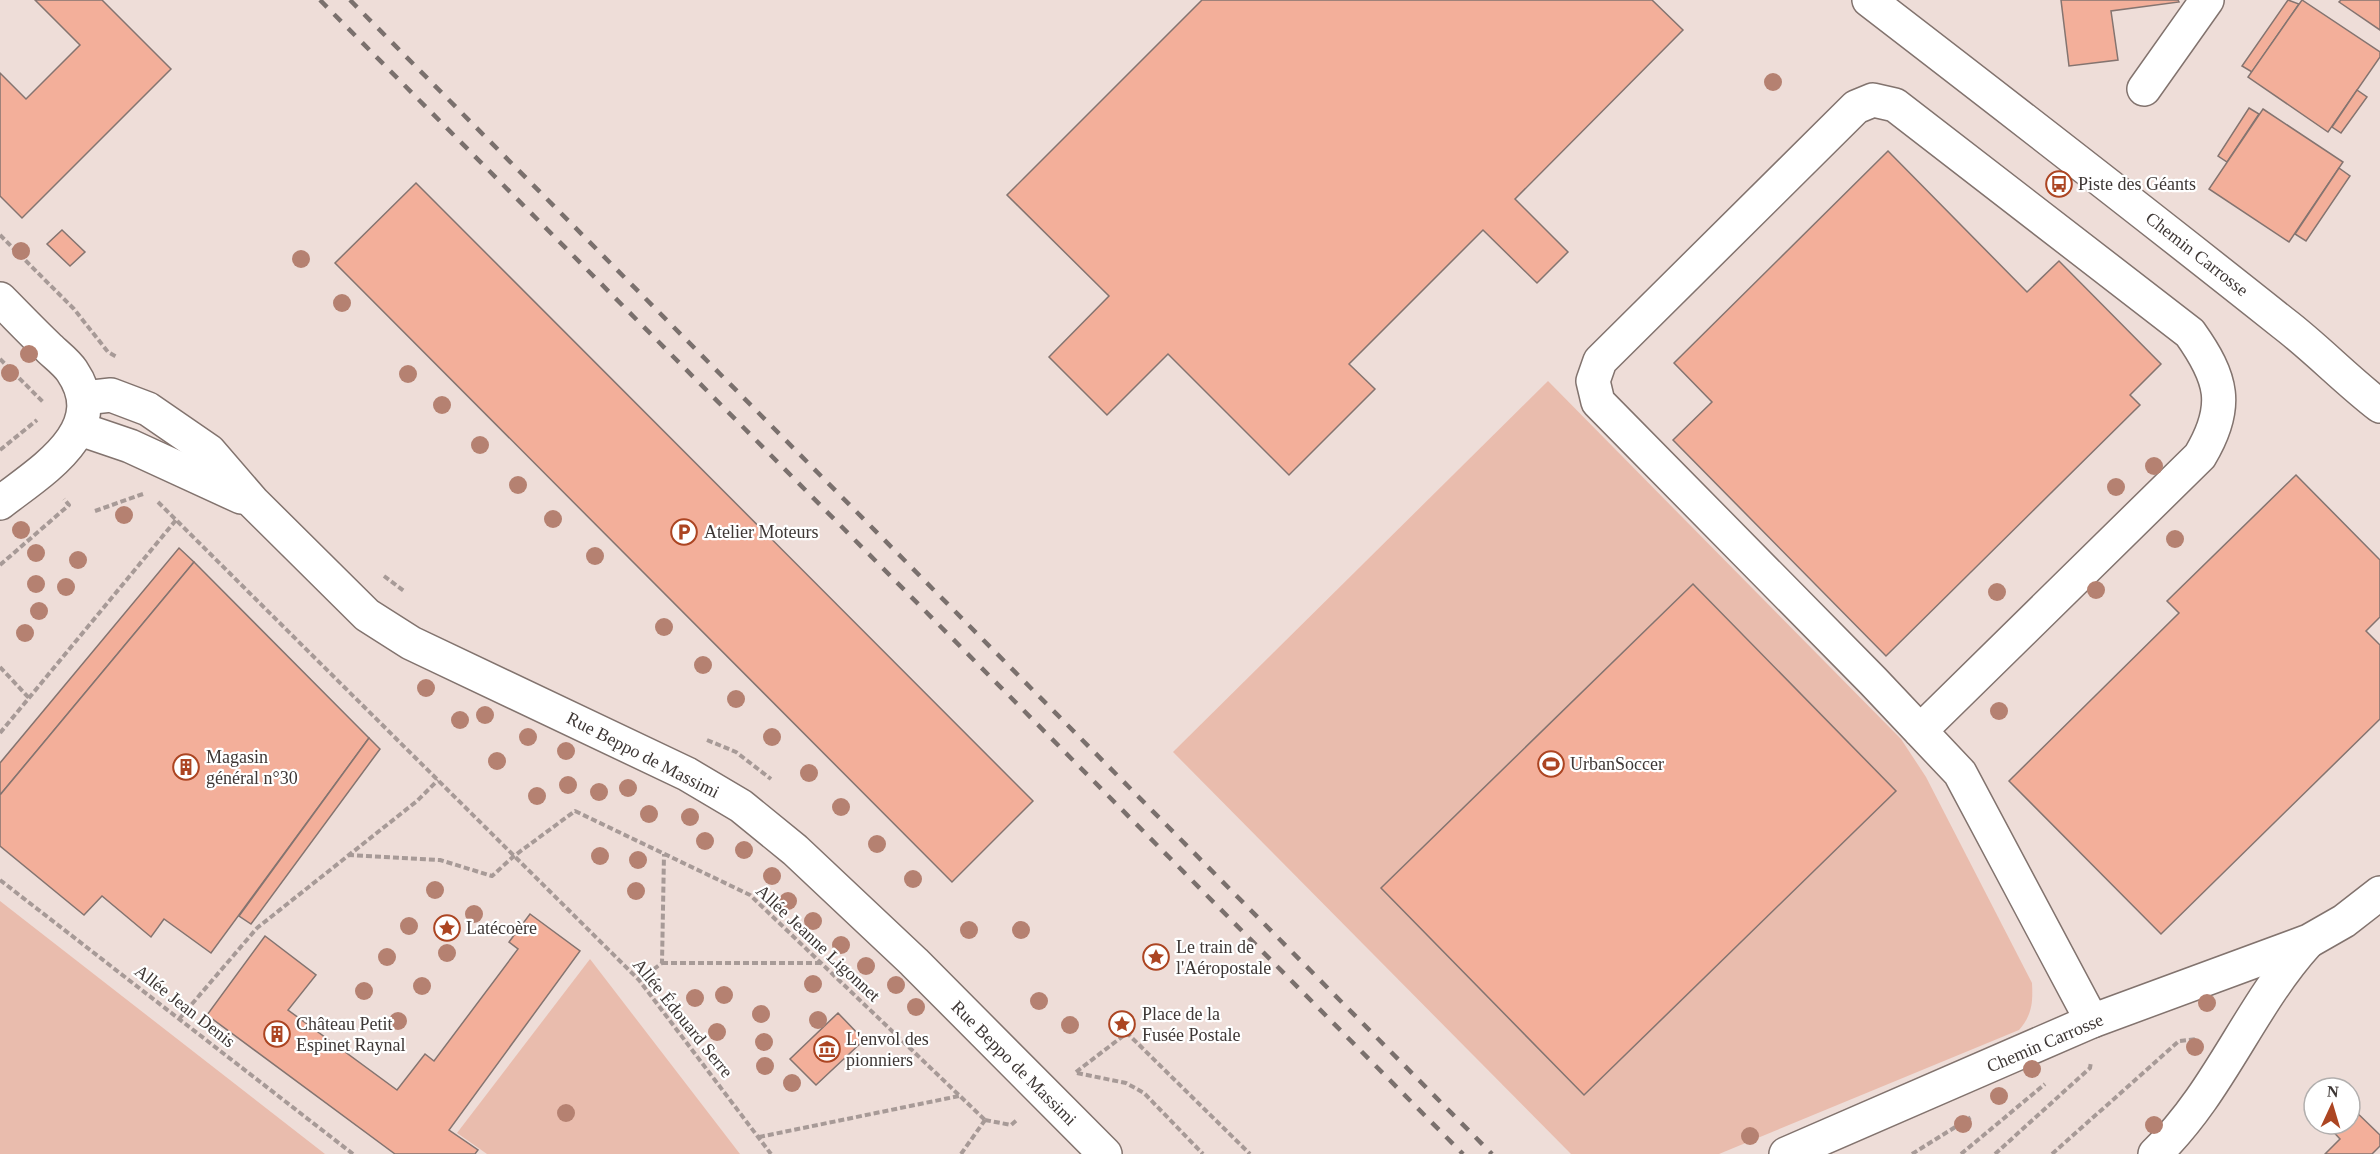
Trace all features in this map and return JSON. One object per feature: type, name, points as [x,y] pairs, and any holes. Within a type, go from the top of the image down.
[{"type":"street","name":"Chemin Carrosse","points":[[1869,0],[2215,268],[2293,330],[2380,406]]},
{"type":"street","points":[[2144,89],[2207,0]]},
{"type":"street","points":[[1920,731],[2200,456],[2213,434],[2219,408],[2219,384],[2209,359],[2190,333],[1895,105],[1873,100],[1856,107],[1600,361],[1593,381],[1598,402],[1960,773],[2092,1022]]},
{"type":"street","points":[[0,299],[72,370],[82,413],[54,461],[0,502]]},
{"type":"street","name":"Chemin Carrosse","points":[[2349,381],[2380,422]]},
{"type":"street","name":"Rue Beppo de Massimi","points":[[82,413],[111,395],[148,409],[209,450],[253,502],[367,615],[411,643],[687,774],[741,806],[795,850],[914,962],[1105,1154]]},
{"type":"street","name":"Chemin Carrosse","points":[[1786,1154],[2092,1022],[2308,942],[2344,921],[2380,893]]},
{"type":"street","name":"Chemin Carrosse","points":[[2155,1154],[2197,1108],[2282,971],[2308,942]]},
{"type":"path","points":[[0,235],[74,309],[108,352],[124,361]]},
{"type":"path","points":[[0,359],[50,410]]},
{"type":"path","points":[[0,450],[42,416]]},
{"type":"path","points":[[95,511],[148,492]]},
{"type":"path","name":"Allée Édouard Serre","points":[[155,499],[639,980],[771,1154]]},
{"type":"path","points":[[0,565],[69,506]]},
{"type":"path","points":[[0,733],[176,520]]},
{"type":"path","points":[[0,667],[29,698]]},
{"type":"path","points":[[180,1018],[257,928],[417,801],[438,780]]},
{"type":"path","name":"Allée Jeanne Ligonnet","points":[[514,856],[575,811],[750,895],[985,1120]]},
{"type":"path","points":[[662,963],[664,854]]},
{"type":"path","points":[[348,855],[440,860],[492,876],[514,856]]},
{"type":"path","name":"Allée Jean Denis","points":[[0,880],[353,1154]]},
{"type":"path","points":[[639,980],[662,963],[822,963]]},
{"type":"path","points":[[1068,1078],[1127,1033],[1250,1154]]},
{"type":"path","points":[[2052,1154],[2179,1041]]},
{"type":"path","points":[[1995,1154],[2090,1068],[2092,1058],[2085,1058]]},
{"type":"path","points":[[1961,1154],[2050,1080]]},
{"type":"path","points":[[759,1137],[959,1095]]},
{"type":"path","points":[[961,1154],[985,1120],[1011,1125],[1020,1117]]},
{"type":"shaded area","name":"UrbanSoccer","points":[[1548,381],[1901,739],[1926,777],[2032,983],[2031,1008],[2019,1030],[1719,1154],[1571,1154],[1173,752]]},
{"type":"shaded area","points":[[0,901],[325,1154],[0,1154]]},
{"type":"shaded area","points":[[590,959],[740,1154],[487,1154],[457,1133]]},
{"type":"building","points":[[35,0],[102,0],[171,69],[22,218],[0,196],[0,73],[26,99],[80,45]]},
{"type":"building","points":[[1202,0],[1652,0],[1683,30],[1515,199],[1568,252],[1537,283],[1483,230],[1349,364],[1375,389],[1289,475],[1168,354],[1107,415],[1049,357],[1109,296],[1007,195]]},
{"type":"building","points":[[2061,0],[2178,0],[2179,2],[2111,11],[2118,60],[2069,66]]},
{"type":"building","points":[[2288,0],[2299,4],[2252,72],[2242,66]]},
{"type":"building","points":[[2302,0],[2380,52],[2380,57],[2328,132],[2248,77]]},
{"type":"building","points":[[2341,0],[2380,0],[2380,30],[2339,2]]},
{"type":"building","points":[[2357,90],[2367,97],[2341,133],[2332,127]]},
{"type":"building","points":[[2249,108],[2259,114],[2227,162],[2218,156]]},
{"type":"building","points":[[2263,109],[2343,162],[2289,242],[2209,189]]},
{"type":"building","points":[[1888,151],[2027,292],[2059,261],[2161,364],[2130,395],[2140,405],[1886,656],[1673,440],[1712,402],[1674,363]]},
{"type":"building","points":[[2339,168],[2350,176],[2306,241],[2295,234]]},
{"type":"building","name":"Atelier Moteurs","points":[[416,183],[1033,801],[952,882],[335,263]]},
{"type":"building","points":[[62,230],[85,252],[70,266],[47,244]]},
{"type":"building","points":[[2296,475],[2380,560],[2380,617],[2366,631],[2380,645],[2380,719],[2161,934],[2009,781],[2179,613],[2167,601]]},
{"type":"building","points":[[179,548],[194,562],[0,795],[0,763]]},
{"type":"building","name":"Magasin général n°30","points":[[194,562],[369,738],[211,953],[164,919],[151,937],[102,896],[84,915],[0,846],[0,795]]},
{"type":"building","points":[[1693,584],[1896,791],[1584,1095],[1381,888]]},
{"type":"building","points":[[369,738],[380,749],[251,924],[239,916]]},
{"type":"building","name":"Château Petit Espinet Raynal","points":[[530,914],[580,951],[449,1130],[478,1150],[475,1154],[395,1154],[207,1015],[265,936],[316,975],[288,1010],[397,1090],[425,1054],[434,1061],[518,949],[509,942]]},
{"type":"building","points":[[838,1013],[864,1040],[816,1085],[790,1059]]},
{"type":"building","points":[[2362,1118],[2380,1135],[2380,1146],[2372,1154],[2325,1154],[2340,1139],[2337,1136],[2362,1136]]},
{"type":"railway","points":[[320,0],[1463,1154]]},
{"type":"railway","points":[[350,0],[1492,1154]]},
{"type":"place","name":"Piste des Géants","points":[[2059,184]]},
{"type":"place","name":"Atelier Moteurs","points":[[684,532]]},
{"type":"place","name":"UrbanSoccer","points":[[1551,764]]},
{"type":"place","name":"Magasin général n°30","points":[[186,767]]},
{"type":"place","name":"Latécoère","points":[[447,928]]},
{"type":"place","name":"Le train de l'Aéropostale","points":[[1156,957]]},
{"type":"place","name":"Place de la Fusée Postale","points":[[1122,1024]]},
{"type":"place","name":"Château Petit Espinet Raynal","points":[[277,1034]]},
{"type":"place","name":"L'envol des pionniers","points":[[827,1049]]}]
